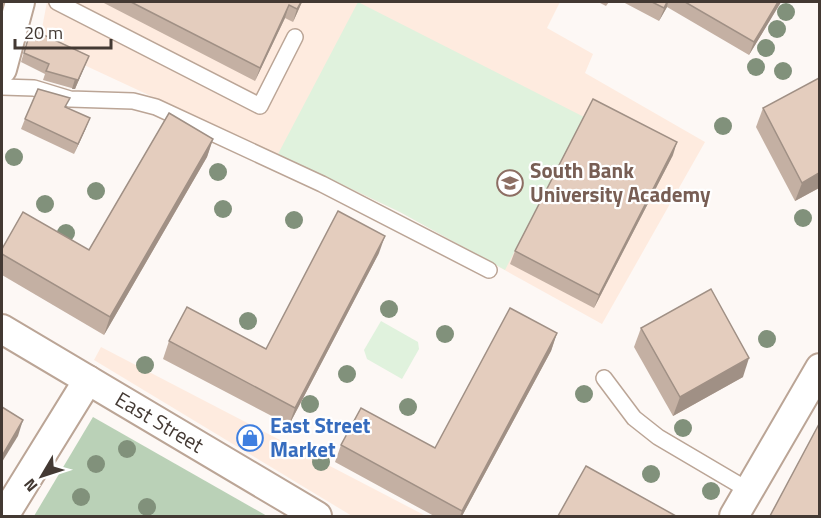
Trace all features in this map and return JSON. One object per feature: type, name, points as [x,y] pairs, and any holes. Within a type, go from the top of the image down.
[{"type":"street","points":[[2,69],[20,2]]},
{"type":"street","name":"East Street","points":[[2,329],[317,516]]},
{"type":"street","points":[[734,516],[819,368]]},
{"type":"street","points":[[4,516],[88,380]]},
{"type":"lane","points":[[57,2],[260,106],[295,37]]},
{"type":"lane","points":[[2,87],[34,88],[70,99],[133,100],[156,107],[322,184],[489,270]]},
{"type":"lane","points":[[604,378],[634,418],[658,437],[748,490]]},
{"type":"shaded area","name":"South Bank University Academy","points":[[47,2],[560,2],[547,28],[593,54],[585,73],[705,142],[602,324],[400,212],[39,44]]},
{"type":"shaded area","name":"East Street Market","points":[[101,347],[426,516],[352,516],[94,360]]},
{"type":"green space","points":[[358,2],[584,117],[505,270],[400,212],[278,154]]},
{"type":"green space","points":[[381,321],[418,342],[419,349],[402,379],[367,359],[364,350]]},
{"type":"green space","points":[[93,417],[267,516],[34,516]]},
{"type":"building","points":[[131,2],[301,2],[297,9],[289,5],[260,68]]},
{"type":"building","points":[[652,2],[667,2],[664,8]]},
{"type":"building","points":[[685,2],[778,2],[754,42]]},
{"type":"building","points":[[31,29],[89,56],[78,80],[46,71],[49,64],[24,53]]},
{"type":"building","points":[[819,78],[819,173],[802,183],[763,108]]},
{"type":"building","points":[[38,89],[70,98],[65,107],[90,118],[78,144],[25,119]]},
{"type":"building","points":[[593,99],[677,142],[599,295],[515,251]]},
{"type":"building","points":[[169,113],[213,139],[110,317],[2,254],[2,249],[23,212],[89,250]]},
{"type":"building","points":[[338,211],[385,236],[295,408],[169,341],[187,307],[266,349]]},
{"type":"building","points":[[711,289],[749,358],[680,397],[641,328]]},
{"type":"building","points":[[510,308],[557,333],[462,511],[341,445],[361,408],[435,448]]},
{"type":"building","points":[[2,407],[23,420],[2,456]]},
{"type":"building","points":[[819,424],[819,516],[770,516]]},
{"type":"building","points":[[586,466],[676,516],[558,516]]},
{"type":"place","name":"South Bank University Academy","points":[[510,183]]},
{"type":"place","name":"East Street Market","points":[[250,438]]}]
